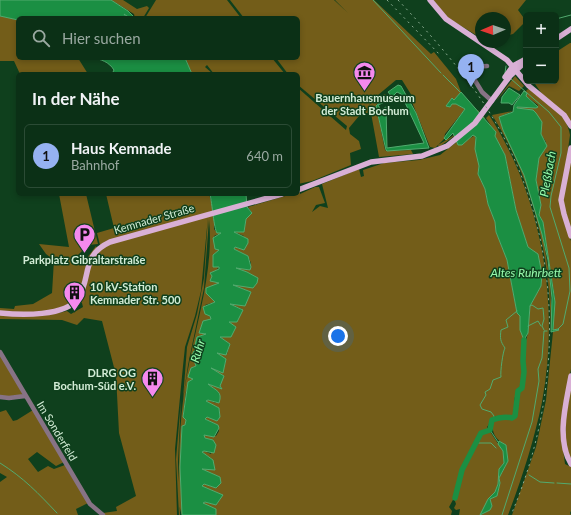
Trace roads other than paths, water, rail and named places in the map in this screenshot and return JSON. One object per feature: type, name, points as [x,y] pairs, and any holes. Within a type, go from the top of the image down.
[{"type":"main road","points":[[430,0],[446,19],[507,60],[523,75]]},
{"type":"main road","points":[[559,37],[571,29]]},
{"type":"main road","points":[[300,189],[371,162],[422,156],[447,146],[464,134],[482,115],[516,67],[523,62]]},
{"type":"main road","points":[[516,67],[523,76]]},
{"type":"main road","points":[[530,84],[564,115],[571,126]]},
{"type":"main road","points":[[571,148],[562,187],[561,200],[571,236]]},
{"type":"main road","name":"Kemnader Straße","points":[[0,313],[47,312],[67,309],[80,296],[87,268],[94,254],[108,243],[275,196]]},
{"type":"main road","points":[[571,376],[563,436],[564,448],[571,464]]},
{"type":"street","points":[[487,66],[475,67],[471,74],[482,92],[492,101]]},
{"type":"street","name":"Im Sonderfeld","points":[[0,352],[90,504],[103,515]]},
{"type":"street","points":[[0,398],[25,396]]},
{"type":"water","points":[[0,0],[111,0],[133,16],[127,16],[124,14],[126,16],[16,16],[16,20],[0,16]]},
{"type":"water","points":[[102,60],[186,60],[191,72],[113,72],[114,70]]},
{"type":"water","points":[[398,85],[401,86],[416,113],[429,148],[386,150],[376,106],[385,98],[389,100],[378,105],[381,110],[386,107],[387,148],[424,143],[401,94],[397,92],[392,97],[388,92]]},
{"type":"water","points":[[509,88],[520,95],[512,105],[509,103],[501,103],[502,97]]},
{"type":"water","points":[[524,91],[527,93],[526,96],[538,107],[517,108],[533,110],[536,113],[542,122],[541,134],[547,146],[539,158],[536,180],[541,205],[539,215],[543,222],[555,302],[553,330],[559,330],[551,332],[552,298],[548,260],[542,234],[524,175],[503,130],[499,117],[513,112],[514,105]]},
{"type":"water","name":"Altes Ruhrbett","points":[[461,92],[496,132],[495,136],[505,155],[516,210],[528,247],[538,254],[542,274],[541,286],[530,306],[528,333],[524,340],[520,330],[520,316],[517,313],[507,260],[496,232],[495,222],[488,204],[485,189],[478,174],[479,166],[475,149],[476,137],[473,135],[462,145],[458,145],[453,133],[446,140],[444,138],[465,109],[456,104],[452,104],[450,107],[446,106],[452,98],[454,100]]},
{"type":"water","name":"Ruhr","points":[[210,196],[246,196],[247,207],[252,213],[246,219],[244,232],[234,232],[248,239],[248,243],[244,250],[235,247],[234,249],[248,256],[251,267],[250,270],[236,268],[258,278],[257,283],[253,288],[233,285],[251,292],[245,306],[230,304],[243,310],[237,322],[229,322],[236,327],[231,337],[220,337],[230,344],[226,355],[217,353],[226,359],[223,373],[211,368],[224,376],[220,386],[222,389],[208,384],[218,392],[220,399],[219,403],[208,400],[206,401],[219,408],[220,417],[217,421],[207,417],[205,419],[218,425],[219,428],[214,437],[204,435],[205,438],[213,440],[216,445],[214,453],[202,452],[213,460],[215,470],[202,469],[220,477],[221,483],[216,488],[204,484],[202,486],[223,495],[216,505],[205,502],[203,503],[216,509],[216,515],[182,515],[180,467],[182,426],[185,425],[186,420],[183,417],[188,382],[193,379],[188,377],[191,368],[196,366],[192,355],[194,351],[202,350],[195,345],[197,337],[206,334],[199,333],[203,321],[211,319],[210,316],[205,314],[203,307],[215,302],[206,293],[206,288],[219,283],[210,281],[212,276],[210,273],[219,269],[219,267],[213,267],[213,255],[219,250],[215,249],[213,238],[221,233],[217,233]]},
{"type":"water","points":[[499,441],[506,445],[508,461],[499,478],[500,483],[497,496],[490,499],[492,506],[490,510],[480,515],[488,499],[495,492],[498,484],[499,469],[504,463],[503,451],[498,444]]},
{"type":"waterway","points":[[373,0],[441,73]]},
{"type":"waterway","name":"Pleßbach","points":[[559,18],[571,15]]},
{"type":"waterway","name":"Pleßbach","points":[[505,73],[506,66]]},
{"type":"waterway","points":[[443,75],[460,92]]},
{"type":"waterway","name":"Pleßbach","points":[[511,79],[549,112],[561,127],[561,153],[551,196],[550,207],[569,268],[570,291],[563,324],[558,329]]},
{"type":"waterway","points":[[530,306],[532,305],[538,309],[543,308],[544,319],[542,326],[544,330]]},
{"type":"waterway","points":[[494,419],[491,412],[482,409],[480,405],[486,395],[485,392],[490,389],[493,380],[501,377],[503,353],[505,348],[500,335],[501,330],[508,327],[506,320],[517,311]]},
{"type":"waterway","points":[[528,326],[538,321],[541,326]]},
{"type":"waterway","name":"Pleßbach","points":[[502,515],[532,422],[539,381],[538,369],[542,358],[544,331],[547,331]]},
{"type":"waterway","name":"Altes Ruhrbett","points":[[455,498],[462,470],[481,433],[490,430],[492,420],[502,417],[512,418],[515,416],[518,391],[522,388],[524,372],[524,340]]},
{"type":"waterway","points":[[490,430],[498,442]]},
{"type":"waterway","points":[[477,443],[491,443],[496,448]]},
{"type":"waterway","points":[[0,463],[24,480],[57,513]]},
{"type":"waterway","points":[[529,475],[540,482],[554,483]]},
{"type":"waterway","points":[[557,483],[571,484]]},
{"type":"railway","points":[[387,0],[441,56]]},
{"type":"railway","points":[[398,0],[451,60],[476,92],[487,109],[497,125],[519,171],[535,219],[545,268],[549,318],[548,368],[541,418],[528,468],[511,515]]},
{"type":"place","name":"Haus Kemnade","points":[[471,87]]},
{"type":"place","name":"Bauernhausmuseum der Stadt Bochum","points":[[365,92]]},
{"type":"place","name":"Parkplatz Gibraltarstraße","points":[[84,254]]},
{"type":"place","name":"10 kV-Station Kemnader Str. 500","points":[[74,312]]},
{"type":"place","name":"DLRG OG Bochum-Süd e.V.","points":[[152,398]]}]
